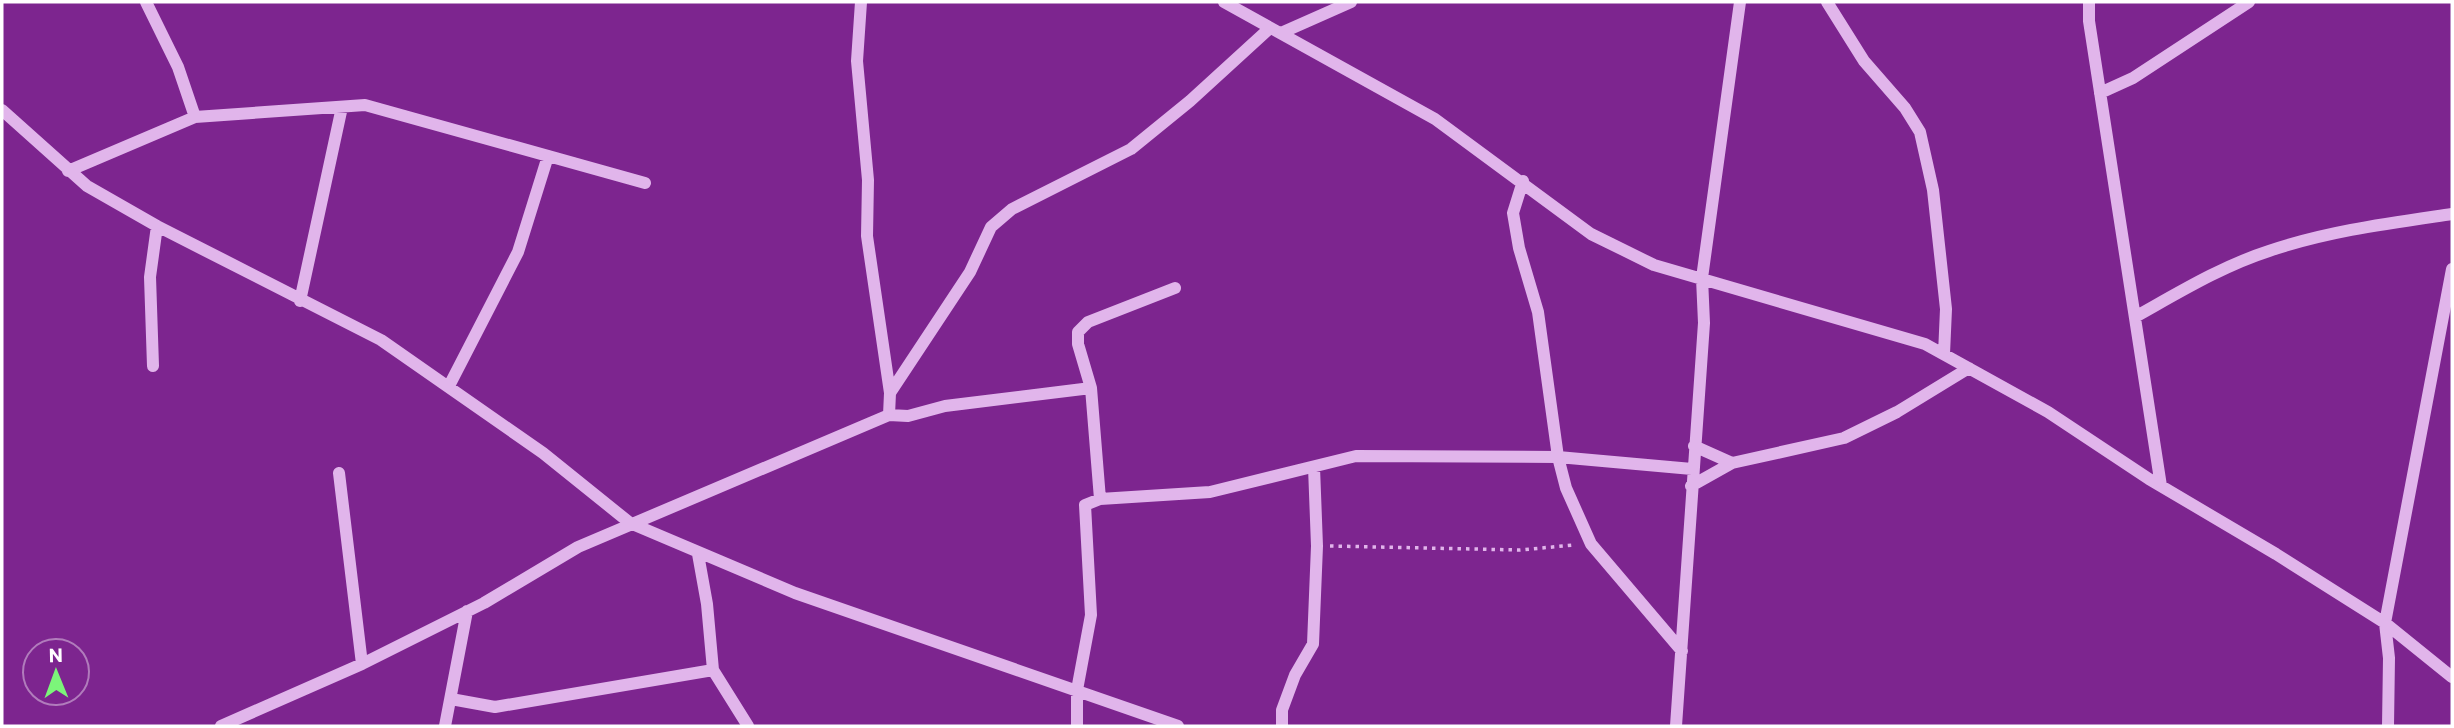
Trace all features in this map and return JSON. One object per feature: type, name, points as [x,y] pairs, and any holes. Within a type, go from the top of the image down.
[{"type":"street","points":[[146,2],[178,67],[195,117]]},
{"type":"street","points":[[862,2],[858,61],[868,180],[867,236],[890,393],[889,415]]},
{"type":"street","points":[[1224,2],[1435,119],[1523,181],[1591,234],[1654,265],[1926,344],[2048,412],[2161,486],[2385,623],[2452,677]]},
{"type":"street","points":[[890,393],[943,317],[970,271],[990,227],[1012,209],[1131,149],[1275,31],[1351,2]]},
{"type":"street","points":[[1676,726],[1704,323],[1702,278],[1740,2]]},
{"type":"street","points":[[1827,2],[1864,61],[1905,108],[1920,132],[1936,216],[1946,309],[1944,354]]},
{"type":"street","points":[[2089,2],[2100,93],[2161,486]]},
{"type":"street","points":[[2100,93],[2133,78],[2249,2]]},
{"type":"street","points":[[68,171],[195,117],[365,105],[645,183]]},
{"type":"street","points":[[300,301],[342,107]]},
{"type":"street","points":[[2,110],[68,171],[157,226],[381,340],[543,453],[630,523],[795,593],[1178,726]]},
{"type":"street","points":[[449,386],[518,252],[548,156]]},
{"type":"street","points":[[1523,181],[1513,213],[1519,248],[1538,312],[1558,457],[1566,488],[1591,544],[1682,651]]},
{"type":"street","points":[[2135,317],[2199,281],[2268,251],[2346,230],[2452,214]]},
{"type":"street","points":[[153,366],[150,277],[157,226]]},
{"type":"street","points":[[2388,726],[2389,659],[2385,623],[2452,269]]},
{"type":"street","points":[[1100,499],[1091,388],[1078,344],[1078,332],[1088,322],[1175,288]]},
{"type":"street","points":[[1691,486],[1732,463],[1844,438],[1898,412],[1969,368]]},
{"type":"street","points":[[221,726],[362,664],[467,611],[578,547],[630,523],[742,480],[889,415],[908,416],[945,406],[1091,388]]},
{"type":"street","points":[[1694,446],[1732,463]]},
{"type":"street","points":[[1077,726],[1077,690],[1091,615],[1085,505],[1100,499],[1210,492],[1356,456],[1558,457],[1692,468]]},
{"type":"street","points":[[1282,726],[1282,710],[1295,675],[1313,644],[1317,546],[1314,467]]},
{"type":"street","points":[[338,473],[362,664]]},
{"type":"street","points":[[698,554],[707,604],[713,670],[748,726]]},
{"type":"street","points":[[445,726],[467,611]]},
{"type":"street","points":[[451,699],[495,707],[713,670]]},
{"type":"path","points":[[1317,546],[1408,545],[1520,550],[1591,544]]}]
